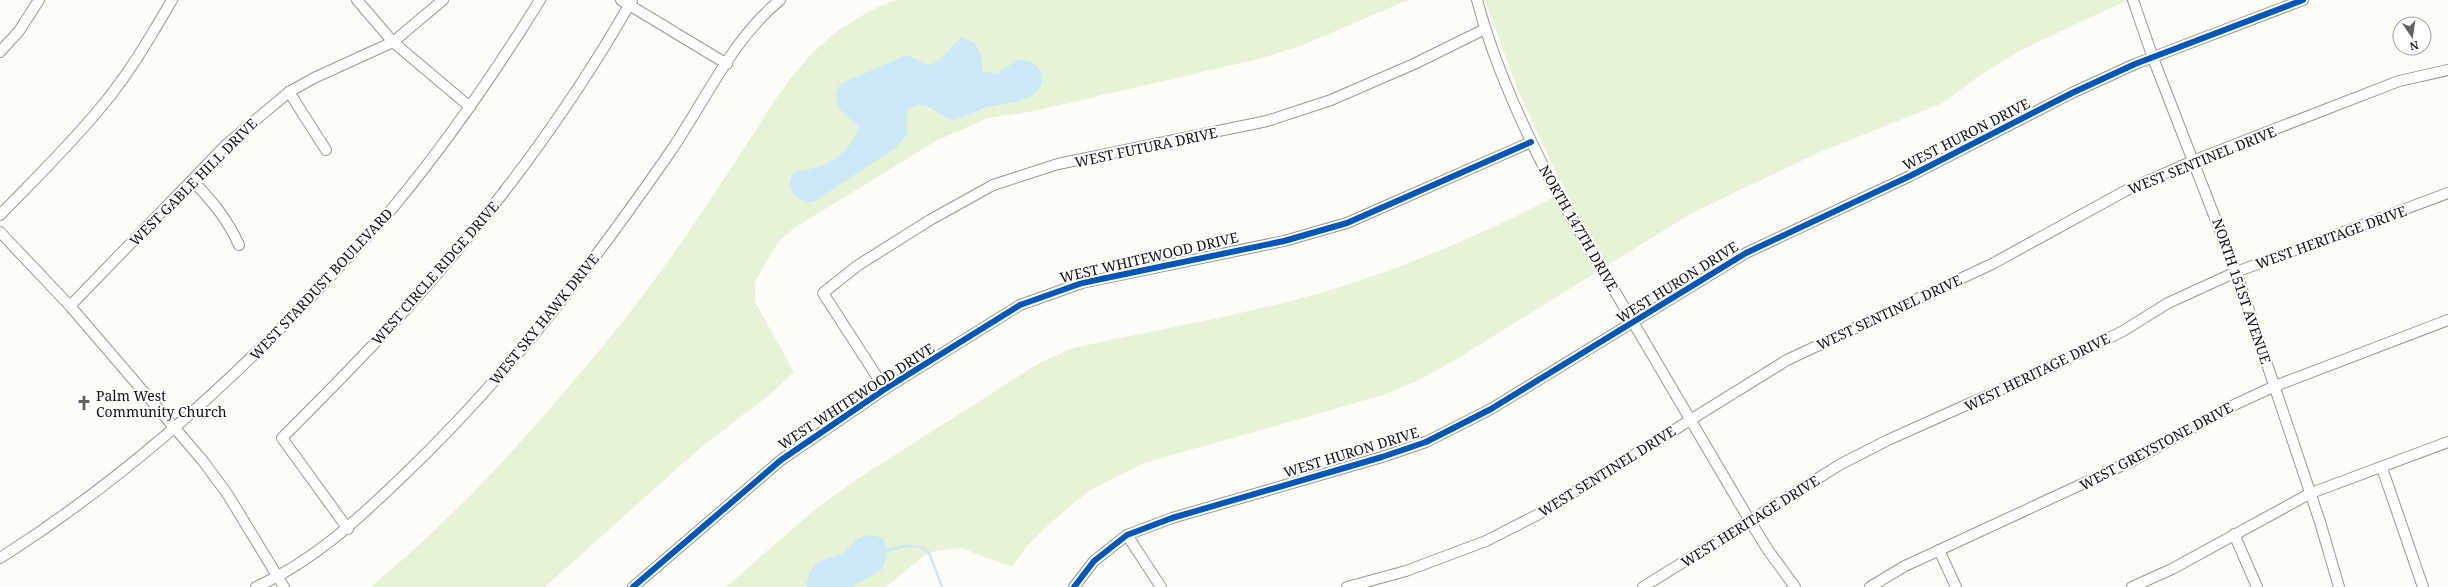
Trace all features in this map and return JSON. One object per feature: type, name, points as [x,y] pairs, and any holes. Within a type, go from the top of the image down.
[{"type":"street","points":[[0,52],[19,31],[38,0]]},
{"type":"street","points":[[0,215],[60,154],[102,106],[143,48],[172,0]]},
{"type":"street","points":[[357,0],[393,42],[470,107]]},
{"type":"street","name":"WEST GABLE HILL DRIVE","points":[[70,306],[193,181],[228,143],[289,92],[314,78],[393,42],[442,0]]},
{"type":"street","name":"WEST STARDUST BOULEVARD","points":[[0,558],[102,485],[174,427],[292,318],[394,206],[470,107],[540,0]]},
{"type":"street","name":"WEST SKY HAWK DRIVE","points":[[256,587],[278,577],[348,529],[457,422],[525,345],[624,220],[750,31],[780,0]]},
{"type":"street","name":"NORTH 147TH DRIVE","points":[[1477,0],[1485,29],[1531,142],[1558,193],[1635,322],[1750,521],[1768,550],[1795,587]]},
{"type":"street","name":"NORTH 151ST AVENUE","points":[[2133,0],[2153,58],[2195,160],[2236,272],[2311,493],[2339,587]]},
{"type":"street","name":"WEST HURON DRIVE","points":[[1074,587],[1094,561],[1127,535],[1172,518],[1382,457],[1426,442],[1491,410],[1746,253],[1910,176],[2072,93],[2153,58],[2303,0]]},
{"type":"street","points":[[628,2],[727,64]]},
{"type":"street","name":"WEST CIRCLE RIDGE DRIVE","points":[[348,529],[282,438],[399,318],[491,210],[549,131],[628,2]]},
{"type":"street","name":"WEST FUTURA DRIVE","points":[[885,389],[823,293],[857,266],[924,224],[993,185],[1058,164],[1267,121],[1331,100],[1414,64],[1485,29]]},
{"type":"street","name":"WEST SENTINEL DRIVE","points":[[1346,587],[1406,571],[1486,541],[1537,515],[1787,360],[1992,264],[2125,191],[2195,160],[2399,81],[2448,70]]},
{"type":"street","points":[[289,92],[326,150]]},
{"type":"street","name":"WEST WHITEWOOD DRIVE","points":[[633,587],[781,460],[885,389],[1020,305],[1082,282],[1284,241],[1347,222],[1531,142]]},
{"type":"street","points":[[193,181],[217,207],[231,226],[239,245]]},
{"type":"street","name":"WEST HERITAGE DRIVE","points":[[1643,587],[1841,464],[1888,440],[2051,367],[2122,331],[2168,303],[2236,272],[2448,193]]},
{"type":"street","points":[[0,232],[70,306],[174,427],[228,495],[284,587]]},
{"type":"street","name":"WEST GREYSTONE DRIVE","points":[[1870,587],[1905,566],[2019,515],[2134,460],[2236,404],[2275,386],[2448,320]]},
{"type":"street","points":[[2132,587],[2172,569],[2311,493],[2382,468],[2448,442]]},
{"type":"street","points":[[2382,468],[2423,587]]},
{"type":"street","points":[[2234,534],[2257,587]]},
{"type":"street","points":[[1127,535],[1161,587]]},
{"type":"street","points":[[1939,550],[1956,587]]},
{"type":"green space","points":[[898,0],[1408,0],[1303,45],[1263,58],[1029,112],[988,118],[936,141],[796,227],[779,241],[755,282],[755,302],[794,372],[772,393],[700,448],[545,587],[370,587],[439,526],[472,494],[535,426],[595,356],[637,303],[676,249],[741,154],[768,110],[783,89],[816,50],[836,33],[858,18],[872,10]]},
{"type":"green space","points":[[1485,0],[2128,0],[2021,50],[1979,76],[1943,103],[1820,152],[1690,214],[1457,359],[1417,381],[1380,396],[1144,463],[1089,491],[1057,517],[1026,547],[1012,567],[961,548],[936,551],[925,555],[886,587],[726,587],[812,512],[857,479],[1039,363],[1073,348],[1255,310],[1362,280],[1465,240],[1565,191],[1518,91]]},
{"type":"water","points":[[962,37],[975,43],[981,56],[983,72],[997,73],[1018,60],[1024,60],[1040,69],[1043,80],[1041,85],[1032,95],[1019,101],[988,107],[953,120],[926,106],[915,106],[908,109],[906,119],[908,133],[896,148],[813,202],[801,200],[793,193],[790,183],[794,172],[815,168],[833,160],[848,147],[859,128],[840,109],[837,99],[837,92],[840,84],[906,55],[930,65],[939,60]]},
{"type":"water","points":[[868,534],[883,538],[885,542],[885,563],[881,570],[851,587],[806,587],[810,572],[818,562],[843,553],[858,539]]},
{"type":"waterway","points":[[885,551],[904,546],[922,547],[930,555],[942,587]]},
{"type":"cycle path","points":[[1074,587],[1094,561],[1127,535],[1172,518],[1382,457],[1426,442],[1491,409],[1746,253],[1910,176],[2072,93],[2135,64],[2303,0]]},
{"type":"cycle path","points":[[633,587],[781,460],[885,389],[1020,305],[1082,283],[1284,241],[1347,223],[1531,142]]},
{"type":"place","name":"Palm West Community Church","points":[[84,403]]}]
